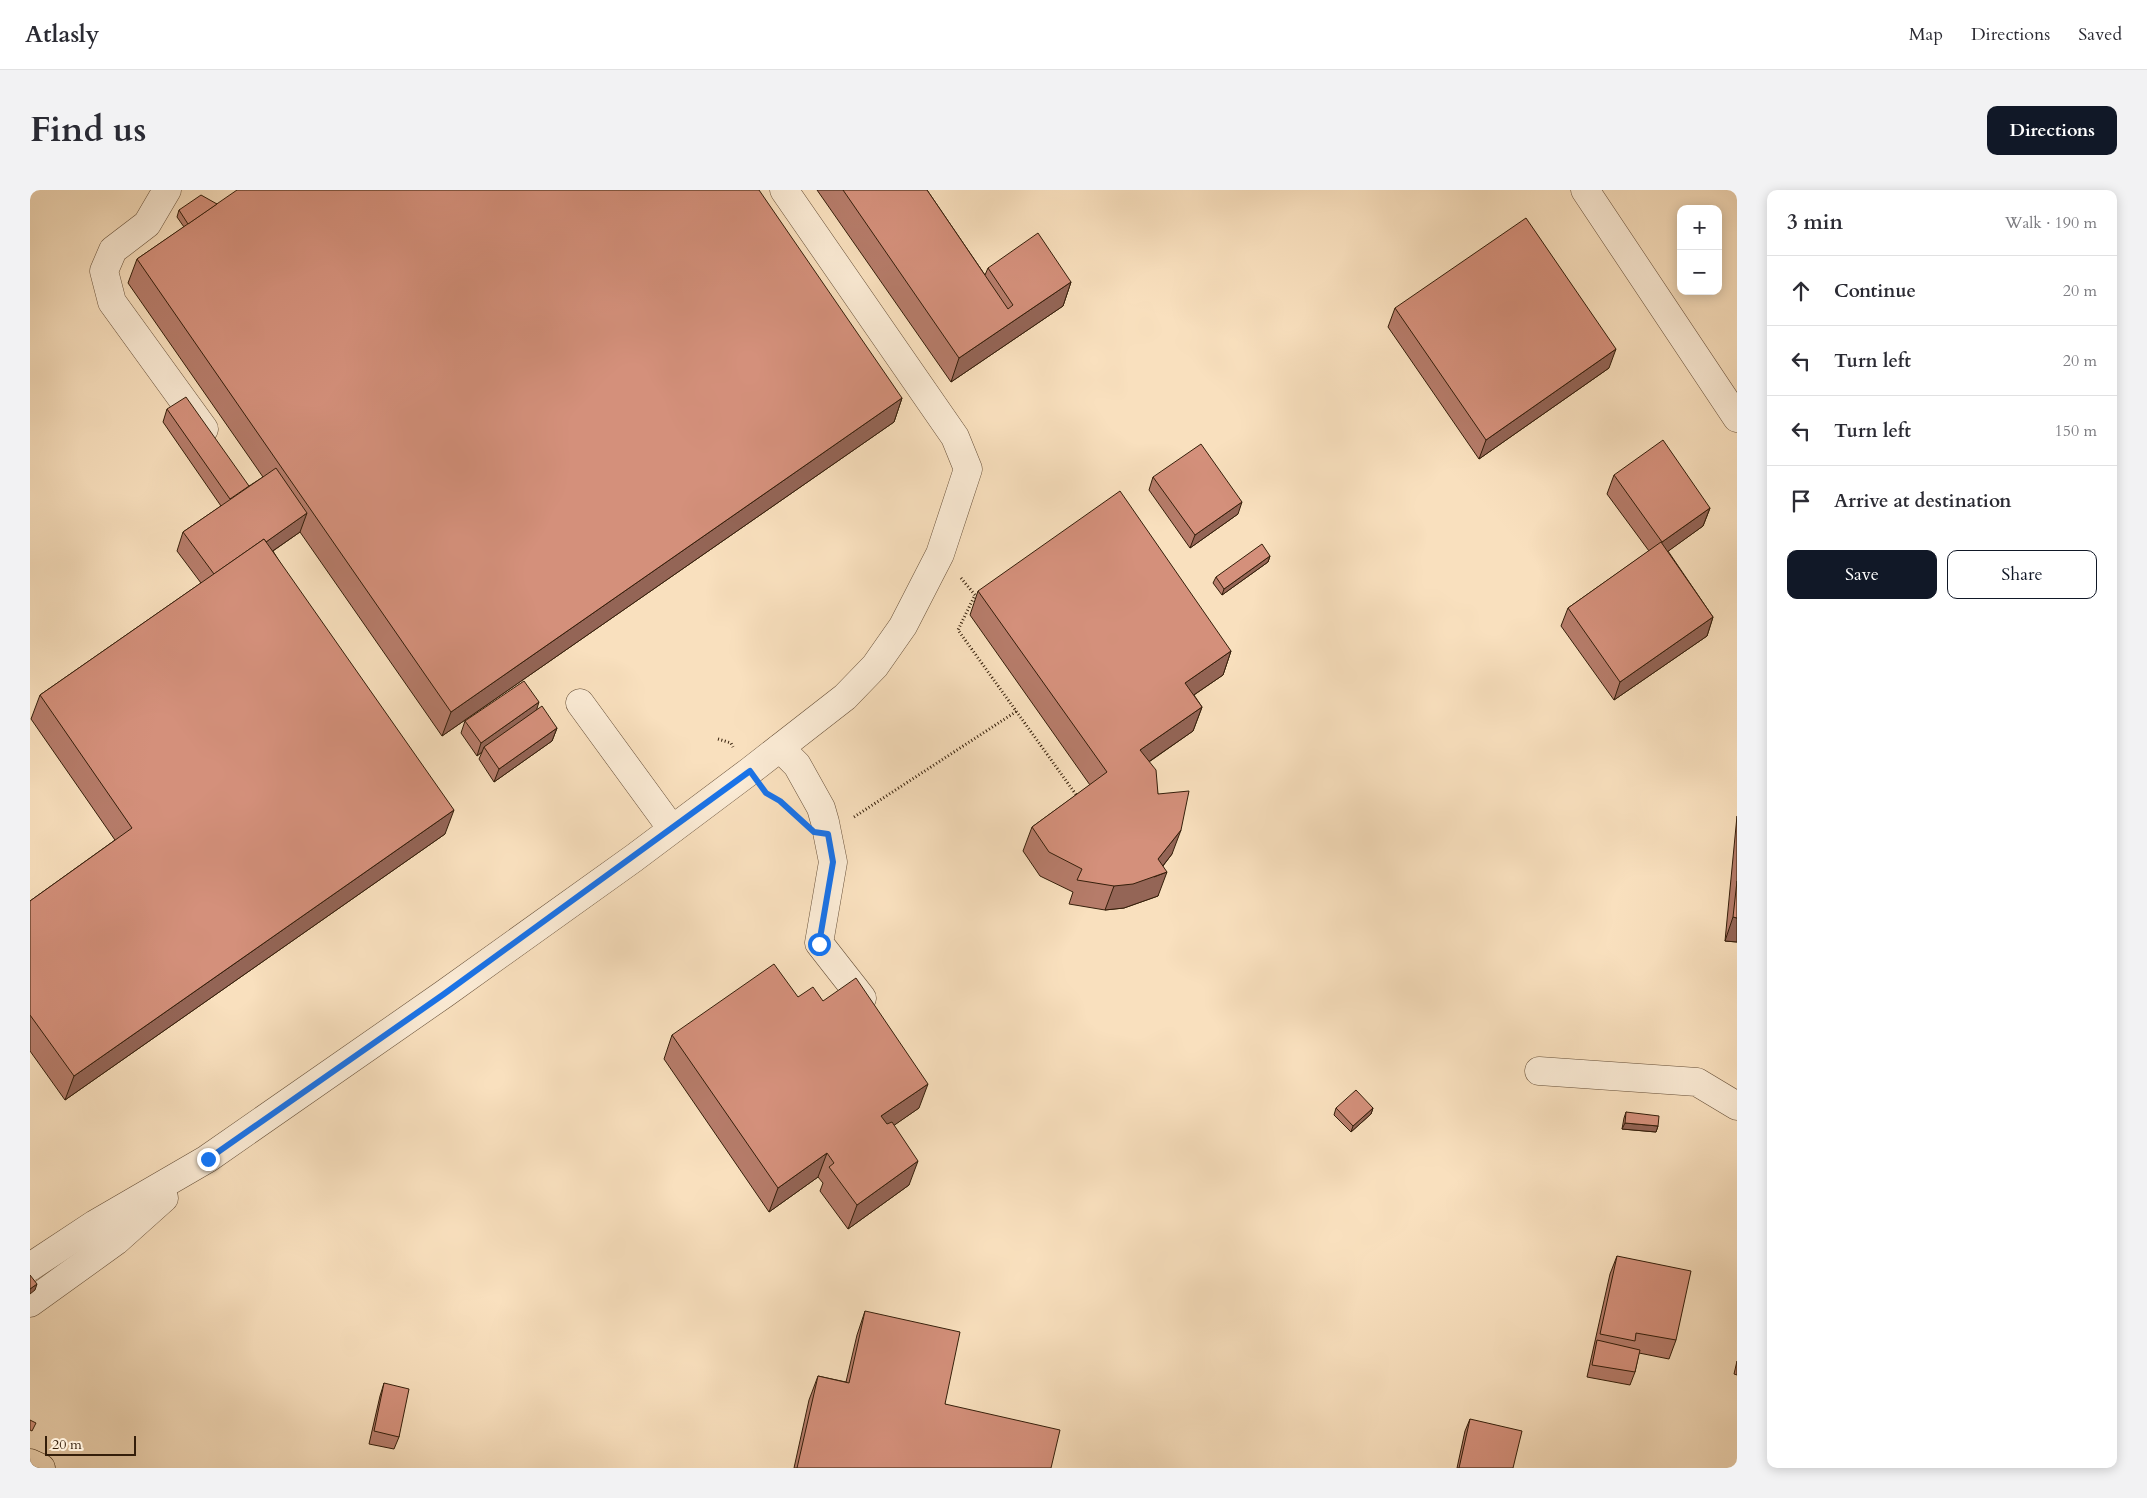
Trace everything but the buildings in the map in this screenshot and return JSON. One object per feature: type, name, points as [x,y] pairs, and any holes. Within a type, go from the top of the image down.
[{"type":"main road","points":[[30,1463],[41,1468]]},
{"type":"street","points":[[167,190],[147,224],[113,250],[104,271],[112,302],[222,453]]},
{"type":"street","points":[[30,1267],[95,1224],[208,1159],[444,994],[750,771],[845,697],[875,666],[903,626],[940,554],[968,469],[956,437],[784,190]]},
{"type":"street","points":[[1585,190],[1737,418]]},
{"type":"street","points":[[580,703],[672,829]]},
{"type":"street","points":[[780,748],[797,765],[821,808],[828,834],[833,862],[819,944],[862,998]]},
{"type":"street","points":[[1539,1071],[1697,1082],[1737,1106]]},
{"type":"street","points":[[30,1303],[116,1241],[208,1159]]},
{"type":"path","points":[[940,554],[975,595],[958,630],[1081,801]]},
{"type":"path","points":[[828,834],[1016,711]]},
{"type":"path","points":[[718,739],[731,743],[766,793],[787,807]]},
{"type":"route","points":[[208,1159],[634,858],[750,771],[766,793],[780,801],[814,832],[828,834],[833,862],[819,944]]}]
